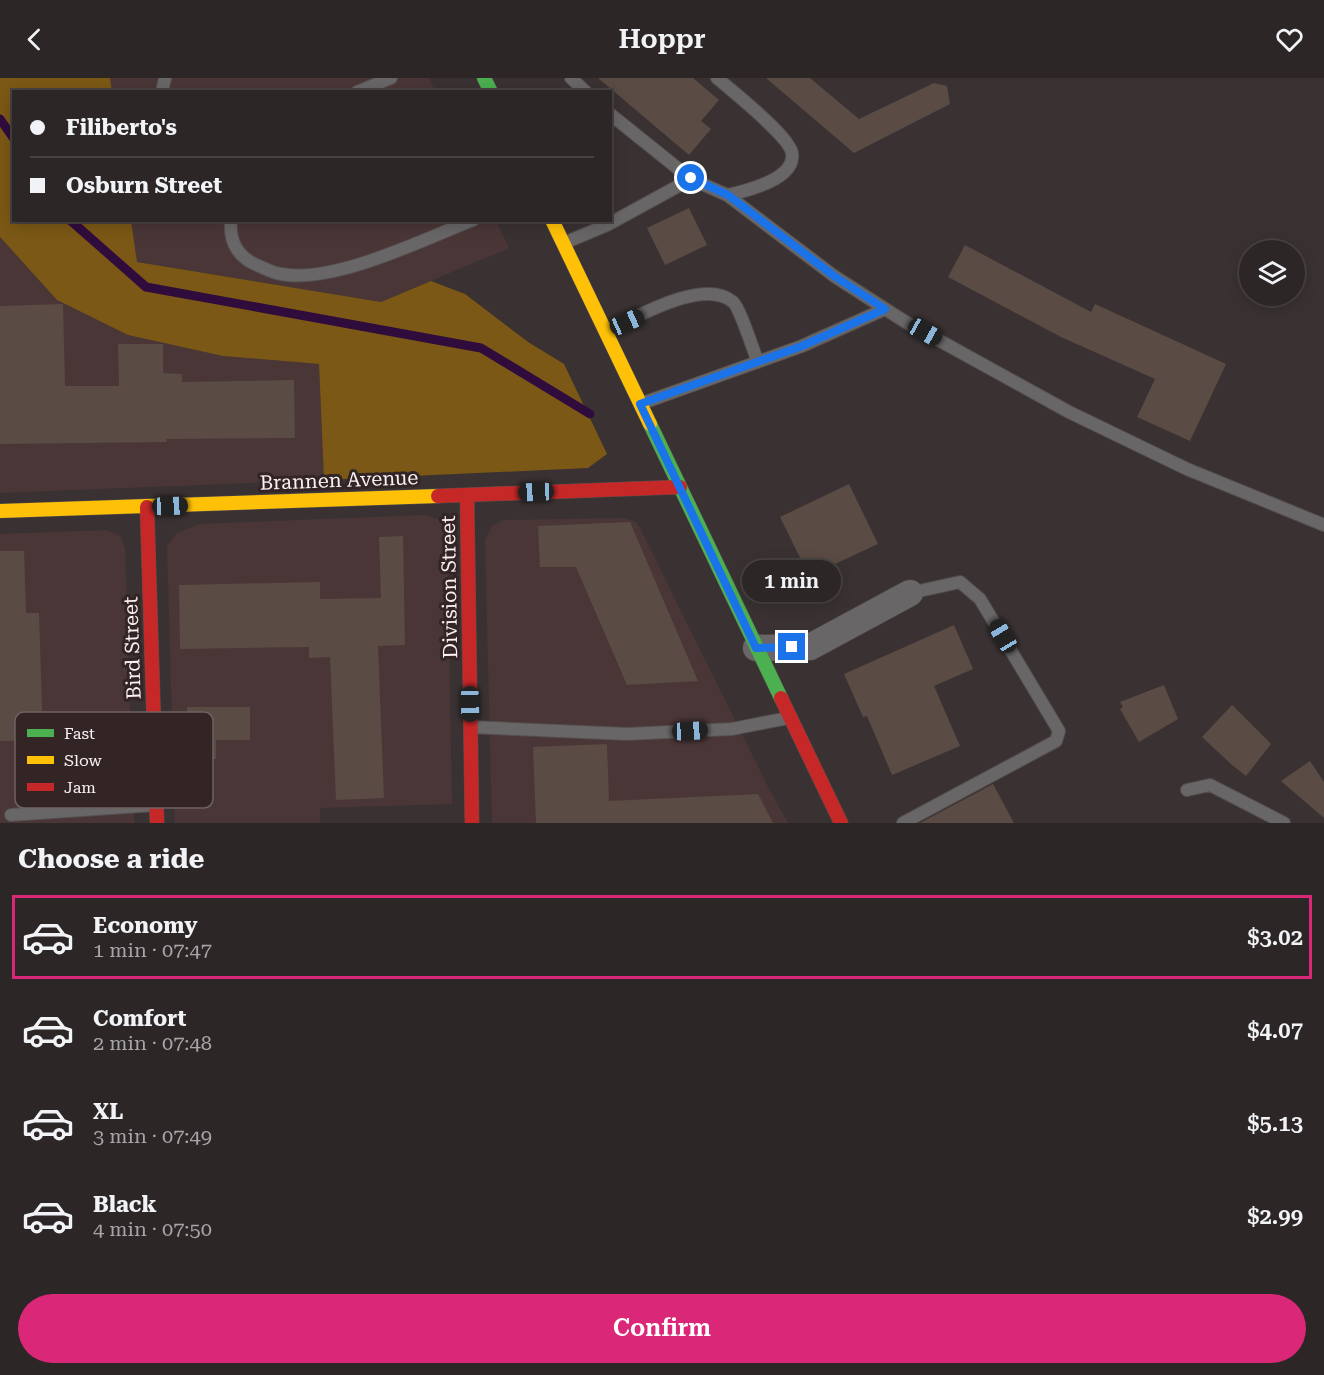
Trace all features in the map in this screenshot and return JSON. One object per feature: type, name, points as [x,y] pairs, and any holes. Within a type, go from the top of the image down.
[{"type":"street","points":[[553,222],[841,823]]},
{"type":"street","name":"Brannen Avenue","points":[[0,511],[680,487]]},
{"type":"street","name":"Division Street","points":[[466,495],[472,823]]},
{"type":"street","name":"Bird Street","points":[[147,507],[153,712]]},
{"type":"street","points":[[756,648],[810,647],[910,593]]},
{"type":"street","name":"Bird Street","points":[[156,808],[157,823]]},
{"type":"lane","points":[[362,90],[391,78]]},
{"type":"lane","points":[[487,84],[501,78]]},
{"type":"lane","points":[[571,78],[584,90]]},
{"type":"lane","points":[[717,78],[784,137],[792,153],[790,165],[774,180],[758,188],[728,195]]},
{"type":"lane","points":[[612,116],[691,178],[728,195],[834,276],[885,309],[1069,412],[1187,468],[1324,525]]},
{"type":"lane","points":[[563,243],[607,225],[691,178]]},
{"type":"lane","points":[[231,222],[230,232],[235,250],[251,263],[279,274],[299,276],[347,269],[468,222]]},
{"type":"lane","points":[[605,332],[667,304],[702,293],[721,295],[735,303],[758,362]]},
{"type":"lane","points":[[640,404],[802,346],[885,309]]},
{"type":"lane","points":[[903,823],[1056,741],[1059,731],[980,599],[960,582],[910,593]]},
{"type":"lane","points":[[470,727],[627,734],[732,729],[790,718]]},
{"type":"lane","points":[[1186,790],[1210,785],[1284,823]]},
{"type":"lane","points":[[11,815],[112,808]]},
{"type":"shaded area","points":[[0,78],[110,78],[112,90],[12,90],[12,222],[131,222],[137,262],[381,302],[431,281],[465,294],[528,342],[564,364],[607,454],[588,468],[324,480],[319,364],[223,356],[128,335],[57,300],[0,237]]},
{"type":"shaded area","points":[[110,78],[429,78],[435,90],[112,90]]},
{"type":"shaded area","points":[[131,222],[496,222],[509,248],[381,302],[137,262]]},
{"type":"shaded area","points":[[0,237],[57,300],[128,335],[223,356],[319,364],[324,480],[0,493]]},
{"type":"shaded area","points":[[425,515],[440,520],[447,532],[452,804],[320,808],[320,823],[175,823],[175,808],[213,808],[213,712],[172,712],[167,546],[176,534],[199,524]]},
{"type":"shaded area","points":[[625,518],[636,522],[640,528],[788,823],[492,823],[485,540],[492,526],[503,520]]},
{"type":"shaded area","points":[[107,530],[120,536],[125,547],[130,712],[15,712],[15,808],[134,808],[134,823],[0,823],[0,534]]},
{"type":"building","points":[[598,78],[693,78],[719,100],[701,121],[711,129],[689,155]]},
{"type":"building","points":[[766,78],[810,78],[859,119],[934,83],[947,86],[950,104],[854,153]]},
{"type":"building","points":[[689,208],[707,245],[665,265],[647,228]]},
{"type":"building","points":[[965,245],[1091,312],[1095,304],[1226,364],[1190,441],[1137,417],[1155,379],[1061,337],[948,277]]},
{"type":"building","points":[[63,304],[65,386],[119,386],[118,344],[163,344],[163,373],[182,374],[182,382],[294,380],[295,438],[0,444],[0,306]]},
{"type":"building","points":[[849,484],[878,544],[809,576],[780,517]]},
{"type":"building","points":[[630,522],[698,681],[627,685],[576,567],[540,567],[538,526]]},
{"type":"building","points":[[403,536],[405,645],[378,646],[384,798],[336,800],[330,657],[309,658],[309,647],[180,649],[179,585],[320,582],[320,599],[381,598],[379,537]]},
{"type":"building","points":[[0,551],[24,551],[26,613],[39,613],[42,712],[15,712],[15,741],[0,741]]},
{"type":"building","points":[[954,625],[973,669],[934,686],[960,746],[892,775],[867,716],[863,717],[844,674]]},
{"type":"building","points":[[1164,685],[1178,719],[1139,742],[1120,709],[1123,707],[1120,702]]},
{"type":"building","points":[[1232,705],[1271,744],[1246,776],[1202,737]]},
{"type":"building","points":[[187,707],[250,707],[250,740],[216,740],[216,759],[213,759],[213,712],[187,712]]},
{"type":"building","points":[[607,744],[609,801],[758,794],[773,823],[536,823],[533,747]]},
{"type":"building","points":[[1310,761],[1324,782],[1324,818],[1281,781]]},
{"type":"building","points":[[993,784],[1014,823],[920,823]]},
{"type":"waterway","points":[[0,119],[12,136]]},
{"type":"waterway","points":[[72,222],[146,287],[481,348],[590,414]]},
{"type":"traffic: fast","points":[[484,78],[490,90]]},
{"type":"traffic: fast","points":[[650,424],[781,698]]},
{"type":"traffic: slow","points":[[553,222],[650,424]]},
{"type":"traffic: slow","points":[[0,511],[438,496]]},
{"type":"traffic: jam","points":[[438,496],[680,487]]},
{"type":"traffic: jam","points":[[467,495],[472,823]]},
{"type":"traffic: jam","points":[[147,507],[153,712]]},
{"type":"traffic: jam","points":[[781,698],[841,823]]},
{"type":"traffic: jam","points":[[157,808],[157,823]]},
{"type":"route","points":[[691,178],[728,195],[834,276],[885,309],[802,346],[640,404],[756,648],[792,647]]}]
